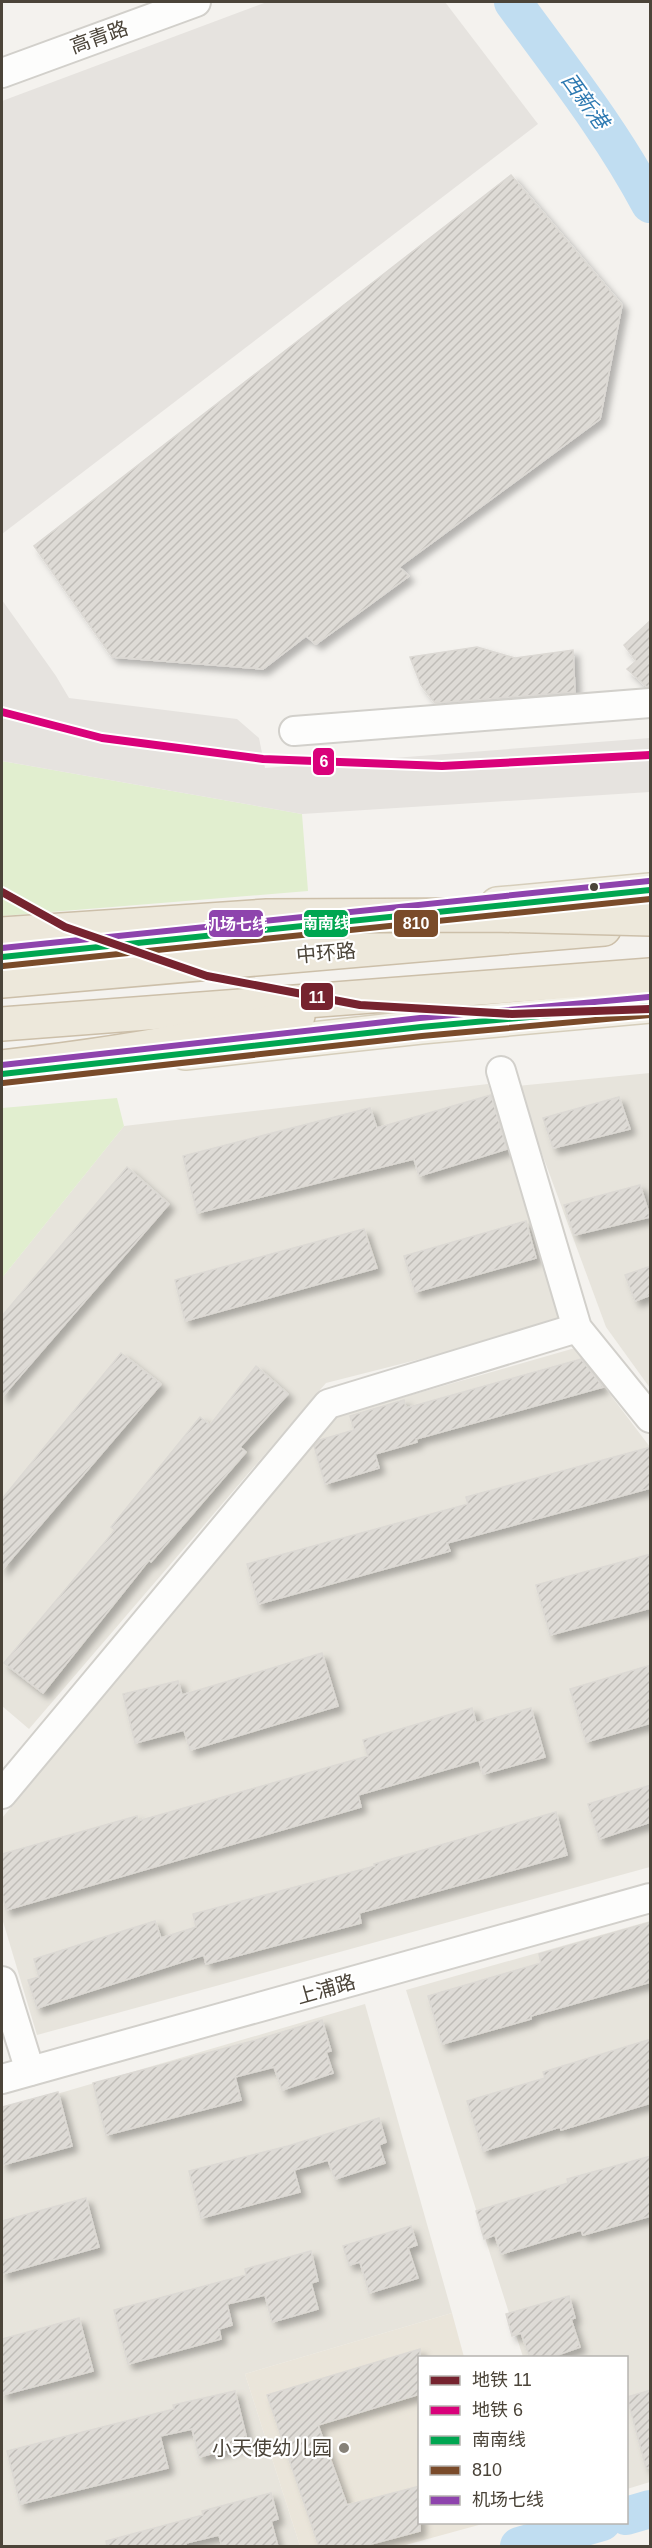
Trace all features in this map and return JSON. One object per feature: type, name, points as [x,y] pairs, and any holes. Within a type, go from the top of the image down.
[{"type":"highway","points":[[2,934],[267,916],[494,915],[651,919]]},
{"type":"highway","name":"中环路","points":[[2,981],[651,925]]},
{"type":"highway","points":[[2,1024],[651,975]]},
{"type":"highway","points":[[2,1067],[81,1059],[226,1034],[389,994]]},
{"type":"main road","points":[[2,957],[651,890]]},
{"type":"main road","points":[[2,1074],[409,1028],[651,1006]]},
{"type":"street","name":"高青路","points":[[2,74],[196,2]]},
{"type":"street","points":[[294,731],[651,704]]},
{"type":"street","points":[[501,1071],[577,1328],[651,1418]]},
{"type":"street","points":[[2,1794],[328,1404],[577,1328]]},
{"type":"street","name":"上浦路","points":[[2,2079],[651,1898]]},
{"type":"street","points":[[2,1981],[30,2072]]},
{"type":"shaded area","points":[[267,2],[445,2],[538,124],[2,534],[2,101]]},
{"type":"shaded area","points":[[2,600],[69,698],[237,719],[259,738],[265,768],[650,738],[650,792],[302,814],[2,761]]},
{"type":"shaded area","points":[[650,1073],[650,1388],[606,1327],[517,1086]]},
{"type":"shaded area","points":[[488,1084],[562,1323],[326,1383],[29,1729],[2,1706],[2,1278],[124,1126]]},
{"type":"shaded area","points":[[575,1348],[650,1447],[650,1867],[37,2035],[2,1918],[2,1818],[338,1416]]},
{"type":"shaded area","points":[[650,1921],[650,2482],[628,2489],[628,2356],[523,2356],[406,1990]]},
{"type":"shaded area","points":[[365,2004],[452,2313],[245,2374],[300,2546],[2,2546],[2,2110]]},
{"type":"shaded area","name":"小天使幼儿园","points":[[452,2313],[464,2356],[418,2356],[418,2524],[482,2524],[402,2546],[300,2546],[245,2374]]},
{"type":"green space","points":[[2,761],[302,814],[308,891],[2,916]]},
{"type":"green space","points":[[117,1098],[124,1126],[2,1278],[2,1108]]},
{"type":"building","points":[[511,175],[622,305],[600,419],[399,567],[409,576],[316,644],[306,636],[263,669],[112,657],[34,546]]},
{"type":"building","points":[[651,620],[651,687],[647,687],[627,669],[636,661],[624,645]]},
{"type":"building","points":[[477,647],[515,658],[573,650],[575,692],[435,703],[421,685],[410,657]]},
{"type":"building","points":[[491,1095],[507,1149],[419,1176],[414,1159],[197,1213],[183,1156],[370,1108],[377,1128]]},
{"type":"building","points":[[619,1097],[630,1129],[553,1148],[543,1118]]},
{"type":"building","points":[[127,1167],[169,1204],[2,1397],[2,1316]]},
{"type":"building","points":[[640,1185],[650,1217],[574,1235],[564,1205]]},
{"type":"building","points":[[526,1221],[536,1258],[415,1292],[404,1256]]},
{"type":"building","points":[[364,1229],[377,1268],[185,1321],[175,1280]]},
{"type":"building","points":[[651,1266],[651,1295],[635,1301],[625,1275]]},
{"type":"building","points":[[121,1353],[161,1384],[2,1570],[2,1499]]},
{"type":"building","points":[[581,1359],[603,1387],[416,1439],[417,1442],[375,1454],[379,1468],[325,1484],[314,1446],[320,1440],[354,1430],[350,1416],[404,1400],[406,1408]]},
{"type":"building","points":[[256,1366],[288,1394],[240,1447],[246,1452],[151,1562],[149,1560],[43,1693],[4,1663],[115,1530],[111,1527],[200,1417],[210,1425]]},
{"type":"building","points":[[651,1447],[651,1488],[447,1543],[450,1551],[258,1604],[247,1564],[468,1504],[466,1497]]},
{"type":"building","points":[[651,1554],[651,1608],[550,1635],[536,1585]]},
{"type":"building","points":[[322,1653],[338,1706],[190,1750],[184,1730],[135,1743],[123,1694],[178,1681],[182,1695]]},
{"type":"building","points":[[651,1665],[651,1723],[586,1742],[570,1689]]},
{"type":"building","points":[[472,1708],[476,1723],[531,1708],[545,1757],[483,1774],[479,1760],[358,1795],[361,1807],[6,1910],[2,1892],[2,1854],[137,1816],[138,1821],[368,1756],[363,1740]]},
{"type":"building","points":[[651,1785],[651,1822],[599,1839],[588,1804]]},
{"type":"building","points":[[556,1812],[567,1855],[359,1913],[361,1923],[206,1964],[204,1955],[37,2008],[28,1980],[39,1977],[34,1959],[155,1921],[161,1938],[196,1927],[193,1914],[375,1866],[374,1864]]},
{"type":"building","points":[[651,1922],[651,1982],[442,2044],[428,1996],[541,1963],[539,1954]]},
{"type":"building","points":[[322,2020],[331,2051],[326,2052],[333,2073],[282,2090],[274,2067],[235,2077],[241,2100],[106,2135],[93,2083]]},
{"type":"building","points":[[651,2039],[651,2103],[561,2130],[560,2127],[483,2151],[467,2101],[545,2078],[543,2072]]},
{"type":"building","points":[[58,2092],[72,2146],[2,2165],[2,2107]]},
{"type":"building","points":[[379,2118],[386,2142],[379,2145],[385,2163],[335,2179],[328,2160],[294,2170],[300,2192],[201,2218],[189,2171],[288,2146]]},
{"type":"building","points":[[651,2156],[651,2216],[583,2235],[581,2230],[501,2254],[495,2235],[484,2239],[476,2211],[568,2183],[567,2179]]},
{"type":"building","points":[[86,2198],[99,2247],[2,2274],[2,2221]]},
{"type":"building","points":[[411,2226],[417,2245],[408,2248],[418,2278],[369,2293],[360,2262],[349,2265],[343,2246]]},
{"type":"building","points":[[311,2251],[318,2281],[311,2283],[318,2309],[272,2322],[265,2295],[227,2304],[232,2325],[219,2329],[221,2339],[128,2364],[114,2310],[246,2275],[245,2269]]},
{"type":"building","points":[[569,2296],[575,2318],[571,2319],[580,2347],[555,2356],[529,2356],[521,2333],[512,2336],[506,2314]]},
{"type":"building","points":[[79,2318],[93,2371],[2,2395],[2,2339]]},
{"type":"building","points":[[420,2349],[418,2395],[318,2425],[347,2505],[418,2487],[420,2531],[360,2547],[319,2547],[267,2395]]},
{"type":"building","points":[[651,2390],[651,2468],[646,2468],[628,2397]]},
{"type":"building","points":[[235,2391],[248,2444],[199,2457],[192,2429],[160,2436],[168,2468],[20,2504],[7,2451],[174,2409],[173,2405]]},
{"type":"building","points":[[271,2493],[278,2519],[271,2521],[278,2547],[222,2547],[219,2535],[186,2543],[186,2547],[107,2547],[106,2541],[203,2515],[202,2511]]},
{"type":"waterway","name":"西新港","points":[[513,2],[603,126],[650,204]]},
{"type":"waterway","points":[[628,2515],[650,2509]]},
{"type":"waterway","points":[[519,2546],[595,2524]]},
{"type":"metro line","name":"6","points":[[2,712],[102,738],[263,759],[442,766],[650,755]]},
{"type":"metro line","name":"11","points":[[2,892],[65,927],[207,976],[360,1005],[512,1014],[650,1009]]},
{"type":"transit line","name":"机场七线","points":[[2,948],[649,881]]},
{"type":"transit line","name":"南南线","points":[[2,957],[650,890]]},
{"type":"transit line","name":"810","points":[[3,966],[650,899]]},
{"type":"transit line","name":"机场七线","points":[[2,1065],[420,1018],[649,997]]},
{"type":"transit line","name":"南南线","points":[[2,1074],[421,1027],[650,1006]]},
{"type":"transit line","name":"810","points":[[3,1083],[422,1036],[650,1015]]},
{"type":"place","name":"小天使幼儿园","points":[[344,2448]]}]
